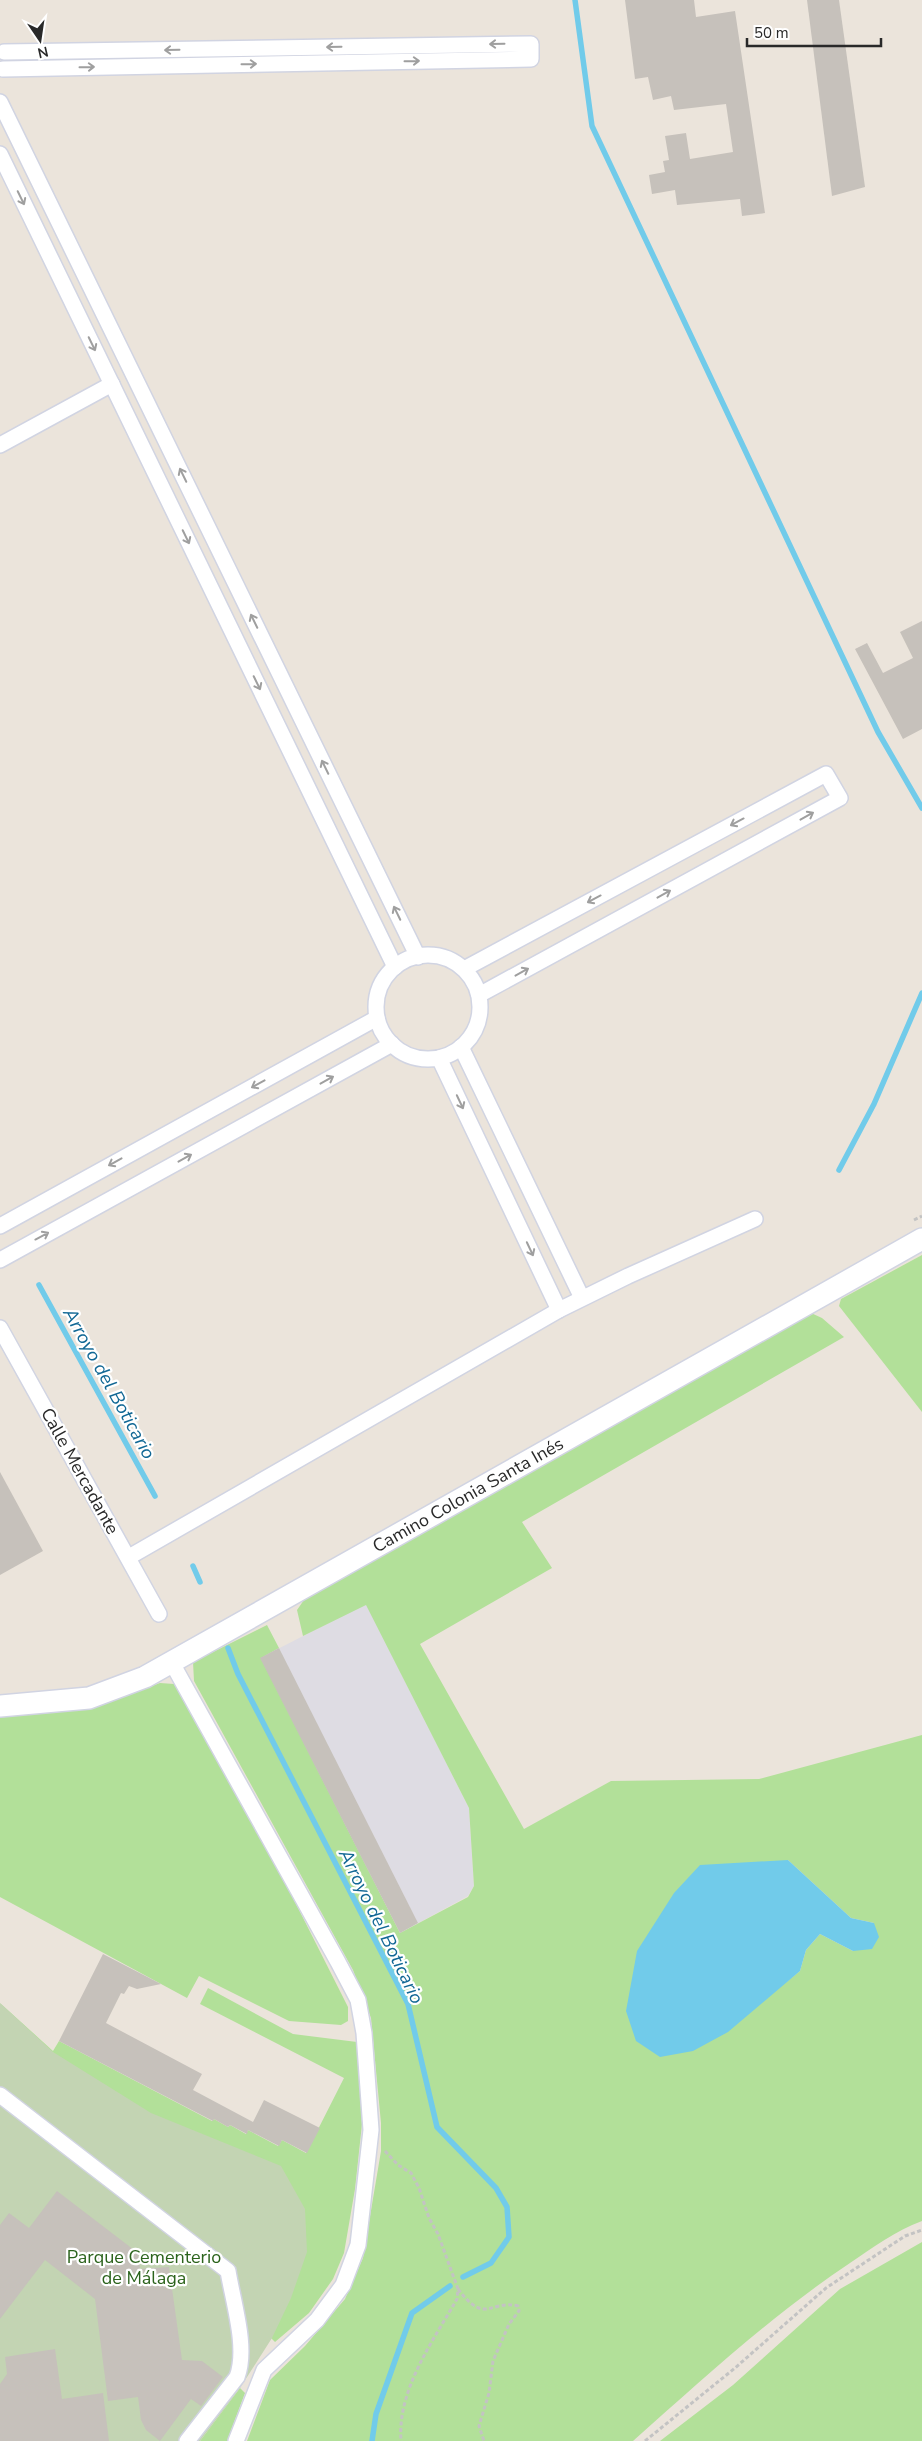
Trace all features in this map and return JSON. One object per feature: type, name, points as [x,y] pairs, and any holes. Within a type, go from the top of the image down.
[{"type":"main road","name":"Camino Colonia Santa Inés","points":[[0,1706],[89,1698],[146,1677],[922,1240]]},
{"type":"street","points":[[530,44],[530,59],[2,73],[2,48],[530,44]]},
{"type":"street","points":[[0,102],[418,957]]},
{"type":"street","points":[[0,154],[395,968]]},
{"type":"street","points":[[0,445],[112,384]]},
{"type":"street","points":[[464,969],[826,774],[840,798],[479,995]]},
{"type":"street","points":[[418,957],[442,958],[464,969],[473,981],[479,995],[480,1010],[478,1024],[471,1037],[461,1047],[439,1058],[414,1057],[402,1052],[382,1032],[377,1018],[376,1004],[379,990],[385,978],[395,968],[418,957]]},
{"type":"street","points":[[0,1226],[377,1018]]},
{"type":"street","points":[[0,1260],[392,1044]]},
{"type":"street","points":[[461,1047],[582,1298]]},
{"type":"street","points":[[439,1058],[559,1310]]},
{"type":"street","points":[[129,1557],[559,1310],[755,1218]]},
{"type":"street","name":"Calle Mercadante","points":[[0,1328],[159,1614]]},
{"type":"street","points":[[172,1663],[358,2000],[364,2033],[371,2130],[358,2245],[343,2286],[317,2320],[264,2370],[236,2441]]},
{"type":"street","points":[[0,2095],[228,2271],[242,2352],[240,2368],[237,2377],[187,2441]]},
{"type":"street","points":[[240,2368],[264,2370]]},
{"type":"path","points":[[371,2130],[388,2155],[411,2172],[420,2188],[429,2218],[438,2234],[458,2290],[468,2302],[480,2309],[491,2310],[510,2304],[518,2306],[519,2311],[509,2324],[493,2361],[489,2393],[481,2416],[480,2426],[484,2441]]},
{"type":"path","points":[[646,2441],[735,2368],[826,2288],[905,2236],[922,2230]]},
{"type":"path","points":[[401,2441],[400,2430],[408,2395],[417,2370],[457,2299],[458,2290]]},
{"type":"shaded area","points":[[366,1604],[469,1808],[474,1886],[468,1896],[400,1933],[260,1658]]},
{"type":"green space","points":[[922,1255],[922,1412],[839,1306],[841,1299]]},
{"type":"green space","points":[[811,1313],[822,1318],[844,1337],[522,1522],[552,1568],[420,1644],[524,1829],[611,1781],[759,1779],[922,1735],[922,2221],[876,2245],[793,2304],[738,2348],[633,2441],[247,2441],[270,2380],[305,2346],[345,2299],[363,2258],[381,2151],[381,2123],[371,2018],[353,1970],[194,1681],[193,1662],[267,1625],[279,1648],[261,1658],[400,1933],[468,1897],[474,1886],[469,1808],[366,1605],[303,1636],[297,1610],[304,1600]],"holes":[[[788,1860],[851,1918],[874,1923],[853,1951],[820,1934],[806,1950],[800,1971],[785,1983]]]},
{"type":"green space","points":[[160,1683],[174,1684],[291,1894],[348,2007],[348,2021],[341,2025],[289,2021],[199,1976],[187,1998],[0,1897],[0,1717],[88,1709]]},
{"type":"green space","points":[[208,1988],[293,2034],[357,2042],[362,2124],[355,2189],[344,2253],[333,2279],[309,2313],[275,2342],[271,2338],[265,2346],[0,2003],[53,2051],[59,2041],[212,2121],[214,2119],[228,2127],[230,2125],[246,2134],[248,2130],[278,2146],[282,2140],[306,2153],[344,2078],[200,2004]]},
{"type":"green space","name":"Parque Cementerio de Málaga","points":[[0,2003],[53,2052],[151,2113],[281,2166],[305,2209],[307,2252],[291,2298],[272,2338],[240,2388],[200,2441],[0,2441]]},
{"type":"green space","points":[[922,2242],[922,2441],[660,2441],[733,2385],[840,2289]]},
{"type":"green space","points":[[240,2388],[245,2393],[227,2441],[200,2441]]},
{"type":"water","points":[[788,1860],[851,1918],[874,1923],[879,1937],[872,1949],[853,1951],[820,1934],[806,1950],[800,1971],[728,2032],[693,2051],[660,2057],[636,2041],[626,2011],[637,1951],[674,1893],[700,1865]]},
{"type":"building","points":[[625,0],[694,0],[696,17],[735,11],[765,213],[742,216],[740,199],[677,205],[675,190],[652,194],[649,175],[665,172],[663,161],[669,160],[665,136],[686,133],[690,159],[733,152],[726,104],[674,110],[671,96],[653,100],[648,77],[635,79]]},
{"type":"building","points":[[807,0],[839,0],[865,187],[832,196]]},
{"type":"building","points":[[922,621],[922,729],[903,739],[855,649],[867,643],[883,673],[913,658],[900,632]]},
{"type":"building","points":[[0,1472],[43,1551],[0,1575]]},
{"type":"building","points":[[279,1648],[418,1923],[400,1933],[260,1658]]},
{"type":"building","points":[[103,1954],[161,1984],[137,1989],[129,1986],[124,1994],[121,1993],[106,2023],[202,2074],[193,2090],[253,2122],[264,2100],[320,2128],[307,2153],[282,2140],[279,2146],[248,2130],[247,2134],[230,2125],[228,2127],[214,2119],[213,2121],[59,2041]]},
{"type":"building","points":[[57,2191],[138,2253],[140,2269],[169,2267],[182,2360],[202,2361],[223,2377],[201,2406],[191,2399],[160,2441],[146,2430],[141,2420],[138,2397],[108,2401],[95,2299],[45,2260],[0,2319],[0,2225],[9,2213],[29,2228]]},
{"type":"building","points":[[55,2349],[62,2399],[103,2393],[109,2441],[0,2441],[0,2384],[7,2374],[5,2357]]},
{"type":"waterway","points":[[575,0],[592,126],[878,732],[922,808]]},
{"type":"waterway","points":[[839,1170],[874,1104],[922,993]]},
{"type":"waterway","name":"Arroyo del Boticario","points":[[39,1285],[155,1496]]},
{"type":"waterway","points":[[193,1566],[200,1582]]},
{"type":"waterway","name":"Arroyo del Boticario","points":[[228,1648],[238,1674],[408,2004],[437,2127],[496,2188],[507,2207],[509,2237],[491,2263],[463,2277]]},
{"type":"waterway","name":"Arroyo del Boticario","points":[[372,2441],[376,2414],[412,2313],[450,2286]]}]
